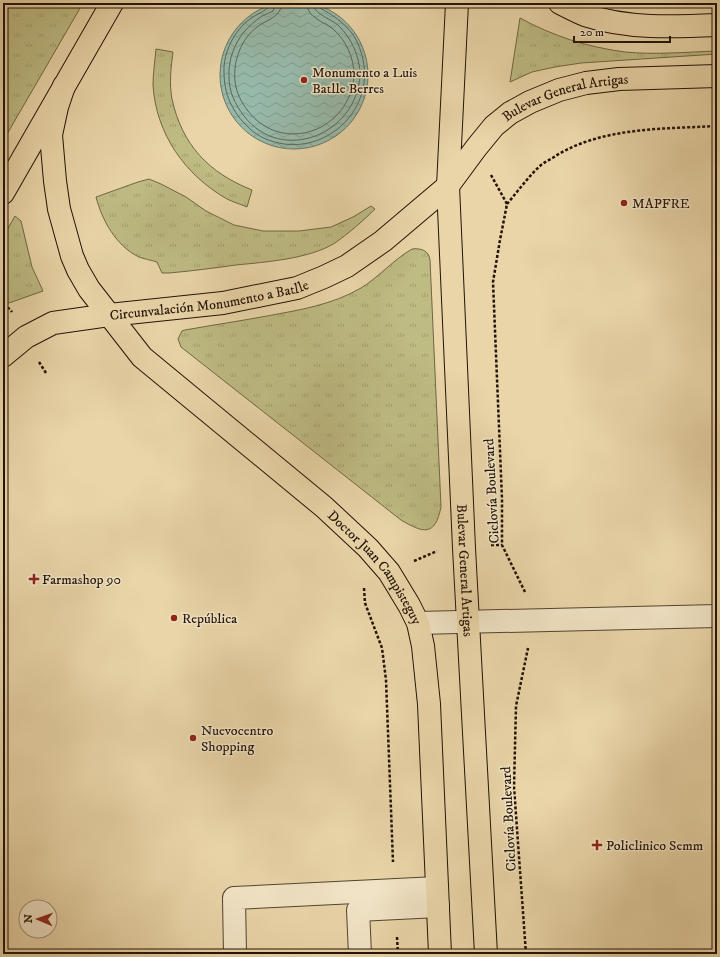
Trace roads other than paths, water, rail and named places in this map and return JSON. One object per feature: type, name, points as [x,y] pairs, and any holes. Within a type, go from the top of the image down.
[{"type":"main road","points":[[3,193],[112,3]]},
{"type":"main road","name":"Bulevar General Artigas","points":[[457,3],[448,186],[464,548],[486,954]]},
{"type":"main road","points":[[560,3],[585,15],[624,24],[655,26],[717,25]]},
{"type":"main road","name":"Bulevar General Artigas","points":[[448,186],[494,126],[530,102],[559,90],[586,83],[619,79],[717,76]]},
{"type":"main road","name":"Circunvalación Monumento a Batlle","points":[[64,86],[57,107],[51,135],[59,209],[72,256],[78,270],[89,289],[109,315],[223,303],[297,288],[347,266],[366,254],[448,186]]},
{"type":"main road","points":[[3,356],[26,337],[53,323],[109,315]]},
{"type":"main road","name":"Doctor Juan Campisteguy","points":[[109,315],[142,357],[324,507],[368,548],[389,572],[418,623]]},
{"type":"main road","points":[[418,623],[423,646],[429,704],[440,954]]},
{"type":"street","name":"Doctor Juan Campisteguy","points":[[418,623],[717,616]]},
{"type":"street","points":[[235,954],[234,898],[395,899],[438,897]]},
{"type":"street","points":[[360,954],[358,910],[395,899]]},
{"type":"water","points":[[301,1],[316,4],[329,9],[347,22],[360,40],[363,47],[367,60],[367,90],[363,103],[360,110],[347,128],[329,141],[322,144],[309,148],[287,149],[272,146],[259,141],[241,128],[228,110],[225,103],[221,90],[220,68],[223,53],[228,40],[241,22],[259,9],[266,6],[279,2]]},
{"type":"place","name":"Monumento a Luis Batlle Berres","points":[[304,80]]},
{"type":"place","name":"MAPFRE","points":[[624,203]]},
{"type":"place","name":"Farmashop 90","points":[[34,579]]},
{"type":"place","name":"República","points":[[174,618]]},
{"type":"place","name":"Nuevocentro Shopping","points":[[193,738]]},
{"type":"place","name":"Policlinico Semm","points":[[597,845]]}]
